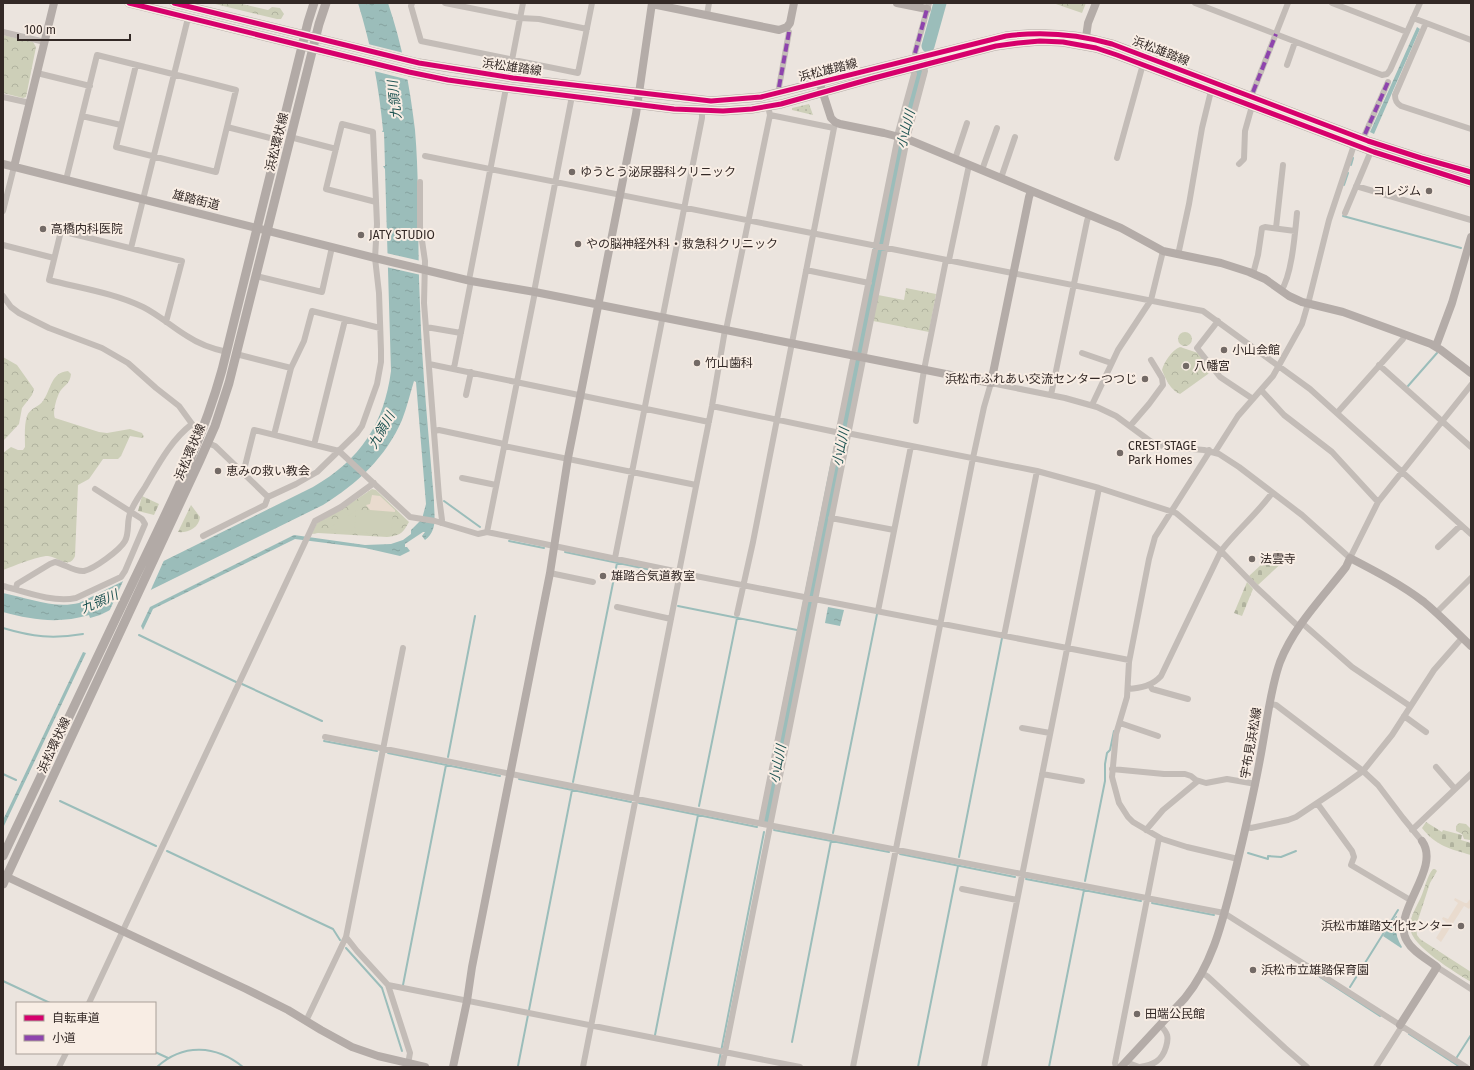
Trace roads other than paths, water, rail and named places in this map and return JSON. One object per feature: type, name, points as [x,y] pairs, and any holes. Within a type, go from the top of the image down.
[{"type":"main road","name":"浜松雄踏線","points":[[129,3],[370,63],[455,81],[637,104],[702,110],[769,111],[823,92],[996,46],[1040,41],[1085,45],[1143,64],[1370,151],[1471,183]]},
{"type":"main road","name":"浜松雄踏線","points":[[174,3],[407,61],[496,75],[638,93],[721,101],[761,97],[1006,36],[1046,33],[1086,37],[1125,48],[1374,143],[1415,157],[1471,172]]},
{"type":"main road","name":"浜松環状線","points":[[3,856],[139,570],[202,431],[215,394],[227,352],[304,35],[314,3]]},
{"type":"main road","name":"浜松環状線","points":[[4,878],[134,604],[208,443],[225,397],[268,231],[315,38],[326,3]]},
{"type":"street","points":[[3,211],[54,3]]},
{"type":"street","points":[[412,3],[411,6],[421,41],[578,73],[592,3]]},
{"type":"street","points":[[444,3],[520,18],[539,19],[587,29]]},
{"type":"street","points":[[512,60],[524,3]]},
{"type":"street","points":[[453,1067],[550,573],[568,458],[637,104],[651,3],[783,30],[790,23],[794,3]]},
{"type":"street","points":[[707,15],[709,3]]},
{"type":"street","points":[[897,3],[928,6],[915,53]]},
{"type":"street","points":[[1086,37],[1088,23],[1096,3]]},
{"type":"street","points":[[1195,3],[1382,75],[1387,74],[1390,70],[1420,3]]},
{"type":"street","points":[[1253,92],[1288,3]]},
{"type":"street","points":[[1332,3],[1407,32]]},
{"type":"street","points":[[131,248],[188,18]]},
{"type":"street","points":[[1413,18],[1471,40]]},
{"type":"street","points":[[1426,23],[1395,95],[1395,99],[1401,106],[1471,128]]},
{"type":"street","points":[[3,32],[45,42]]},
{"type":"street","points":[[779,87],[789,32]]},
{"type":"street","points":[[1286,65],[1296,42]]},
{"type":"street","points":[[66,180],[97,55],[236,90],[216,172],[116,147],[136,65]]},
{"type":"street","points":[[1117,158],[1143,64]]},
{"type":"street","points":[[901,137],[925,72],[923,65]]},
{"type":"street","points":[[722,1067],[722,1051],[770,825],[790,701],[914,74],[912,68]]},
{"type":"street","points":[[37,73],[90,86]]},
{"type":"street","points":[[737,614],[753,542],[835,125],[831,118],[820,82]]},
{"type":"street","points":[[1365,134],[1388,82]]},
{"type":"street","points":[[454,368],[506,88]]},
{"type":"street","points":[[1178,255],[1189,204],[1202,128],[1211,90]]},
{"type":"street","points":[[487,532],[572,96]]},
{"type":"street","points":[[3,97],[30,103]]},
{"type":"street","points":[[1239,164],[1244,159],[1245,131],[1252,106]]},
{"type":"street","points":[[615,558],[702,110]]},
{"type":"street","points":[[583,1067],[769,111],[901,137],[1127,230],[1163,251],[1221,263],[1253,274],[1265,279],[1295,300],[1343,312],[1436,346],[1471,373]]},
{"type":"street","points":[[82,116],[121,125]]},
{"type":"street","points":[[955,159],[967,123]]},
{"type":"street","points":[[203,536],[265,505],[268,497],[317,472],[360,430],[375,389],[381,362],[379,293],[374,258],[377,224],[373,132],[342,124],[326,189],[376,202]]},
{"type":"street","points":[[227,127],[278,140]]},
{"type":"street","points":[[982,170],[997,128]]},
{"type":"street","points":[[1001,178],[1015,137]]},
{"type":"street","points":[[290,138],[336,149]]},
{"type":"street","points":[[1238,859],[1187,847],[1159,838],[1133,822],[1124,811],[1116,795],[1112,769],[1115,740],[1126,704],[1129,660],[1149,559],[1155,537],[1208,454],[1212,451],[1238,416],[1262,390],[1279,366],[1299,330],[1308,304],[1328,224],[1354,145]]},
{"type":"street","points":[[1345,213],[1370,151]]},
{"type":"street","points":[[425,156],[1197,309],[1209,314],[1310,389],[1471,534]]},
{"type":"street","name":"雄踏街道","points":[[3,164],[424,270],[991,383]]},
{"type":"street","points":[[916,421],[924,370],[969,165]]},
{"type":"street","points":[[1276,228],[1283,165]]},
{"type":"street","points":[[420,182],[420,227],[424,270],[424,303],[442,520],[438,522]]},
{"type":"street","points":[[1356,186],[1471,220]]},
{"type":"street","points":[[852,1067],[984,407],[991,383],[1029,197],[1032,191]]},
{"type":"street","points":[[1281,291],[1285,286],[1297,213]]},
{"type":"street","points":[[1050,395],[1089,215]]},
{"type":"street","points":[[1253,274],[1258,255],[1262,228],[1295,230]]},
{"type":"street","points":[[166,322],[182,261],[61,231],[49,280],[122,299],[143,307],[166,322],[195,340],[210,347],[227,352]]},
{"type":"street","points":[[1436,346],[1452,303],[1471,238]]},
{"type":"street","points":[[3,245],[54,258]]},
{"type":"street","points":[[816,568],[831,518],[844,433],[859,357],[869,283],[881,247]]},
{"type":"street","points":[[256,276],[322,292],[332,248]]},
{"type":"street","points":[[1092,405],[1111,363],[1151,300],[1163,251]]},
{"type":"street","points":[[806,270],[869,283]]},
{"type":"street","points":[[3,296],[11,307],[19,313],[49,328],[106,350],[128,363],[178,406],[196,429],[202,431]]},
{"type":"street","points":[[274,435],[291,368],[304,341],[312,311],[380,328]]},
{"type":"street","points":[[314,445],[345,320]]},
{"type":"street","points":[[1218,321],[1198,348],[1220,377],[1253,399]]},
{"type":"street","points":[[426,326],[461,333]]},
{"type":"street","points":[[1337,413],[1405,334]]},
{"type":"street","points":[[1082,353],[1111,363]]},
{"type":"street","points":[[236,354],[291,368]]},
{"type":"street","points":[[1130,426],[1163,385],[1162,378],[1151,360]]},
{"type":"street","points":[[429,364],[517,381],[709,422]]},
{"type":"street","points":[[1379,365],[1471,447]]},
{"type":"street","points":[[466,395],[471,372]]},
{"type":"street","points":[[991,383],[1092,405],[1110,412],[1150,441],[1159,445],[1169,448],[1212,451],[1231,462],[1302,515],[1350,558],[1411,593],[1436,613],[1471,646]]},
{"type":"street","points":[[1350,558],[1378,502],[1471,385]]},
{"type":"street","points":[[1262,390],[1284,415],[1332,452],[1378,502]]},
{"type":"street","points":[[712,406],[1037,471],[1099,488],[1172,511],[1221,551],[1257,588],[1300,625],[1352,667],[1410,706]]},
{"type":"street","points":[[16,590],[17,584],[55,562],[82,571],[95,567],[120,546],[125,541],[130,511],[168,449],[186,428],[192,424]]},
{"type":"street","points":[[243,474],[254,430],[339,451],[368,477],[406,515],[415,518],[438,522],[478,534],[487,532],[743,585],[1129,660]]},
{"type":"street","points":[[434,431],[439,430],[504,445],[696,484]]},
{"type":"street","points":[[208,443],[215,446],[268,497]]},
{"type":"street","points":[[878,611],[911,446]]},
{"type":"street","points":[[1004,636],[1037,471]]},
{"type":"street","points":[[462,478],[496,485]]},
{"type":"street","points":[[89,1002],[315,521],[341,507],[374,483]]},
{"type":"street","points":[[984,1067],[1099,488]]},
{"type":"street","points":[[3,586],[57,599],[70,599],[76,598],[121,577],[145,524],[142,519],[95,489]]},
{"type":"street","points":[[1128,689],[1150,685],[1161,676],[1221,551],[1233,534],[1260,509],[1272,493]]},
{"type":"street","points":[[831,518],[894,530]]},
{"type":"street","points":[[1438,547],[1461,525]]},
{"type":"street","name":"宇布見浜松線","points":[[1121,1067],[1186,998],[1202,973],[1208,960],[1224,913],[1247,827],[1273,685],[1281,661],[1291,639],[1300,625],[1346,567],[1350,558]]},
{"type":"street","points":[[550,573],[593,582]]},
{"type":"street","points":[[1436,613],[1471,578]]},
{"type":"street","points":[[617,608],[671,619]]},
{"type":"street","points":[[1247,827],[1251,828],[1292,819],[1362,771],[1392,735],[1434,670],[1462,638]]},
{"type":"street","points":[[306,1021],[346,936],[403,648]]},
{"type":"street","points":[[1150,685],[1152,689],[1188,699]]},
{"type":"street","points":[[761,823],[790,701]]},
{"type":"street","points":[[1270,704],[1276,706],[1362,771],[1378,785],[1422,841],[1428,851],[1427,859],[1419,884],[1403,923],[1404,936],[1407,942],[1417,952],[1471,989]]},
{"type":"street","points":[[1404,716],[1426,732]]},
{"type":"street","points":[[1120,723],[1158,736]]},
{"type":"street","points":[[1022,728],[1050,733]]},
{"type":"street","points":[[325,737],[895,850],[1224,913],[1466,1067]]},
{"type":"street","points":[[1436,766],[1455,789]]},
{"type":"street","points":[[1112,769],[1164,774],[1185,774],[1206,784],[1227,779],[1256,784]]},
{"type":"street","points":[[1042,774],[1082,781]]},
{"type":"street","points":[[1412,830],[1471,774]]},
{"type":"street","points":[[1146,830],[1163,810],[1198,781]]},
{"type":"street","points":[[1317,803],[1352,851],[1354,857],[1351,865],[1412,901]]},
{"type":"street","points":[[1116,1067],[1115,1064],[1159,838]]},
{"type":"street","points":[[4,878],[123,930],[260,996],[352,1047],[378,1056],[425,1067]]},
{"type":"street","points":[[962,889],[1017,900]]},
{"type":"street","points":[[346,936],[357,951],[388,985],[410,1053],[408,1064]]},
{"type":"street","points":[[1376,1067],[1437,967]]},
{"type":"street","points":[[1202,973],[1208,976],[1307,1067]]},
{"type":"street","points":[[388,985],[800,1067]]},
{"type":"street","points":[[1127,1060],[1131,1064],[1140,1067],[1152,1064],[1162,1057],[1168,1037],[1166,1030],[1160,1025]]},
{"type":"street","points":[[59,1067],[66,1054]]},
{"type":"water","name":"九領川","points":[[358,3],[388,3],[401,50],[413,114],[417,174],[421,330],[434,501],[434,527],[432,532],[425,540],[422,536],[425,532],[423,532],[405,544],[405,547],[407,547],[410,551],[400,556],[365,548],[295,539],[153,609],[143,630],[141,626],[150,607],[294,535],[365,545],[391,544],[403,540],[411,534],[411,530],[422,519],[426,504],[416,382],[414,381],[402,420],[388,446],[359,479],[323,505],[100,615],[90,618],[89,615],[78,618],[46,620],[3,612],[3,593],[51,604],[60,605],[79,603],[313,487],[344,465],[367,439],[376,424],[388,390],[391,371],[385,169],[383,166],[385,166],[384,132],[382,132],[383,130],[374,66]]},
{"type":"water","points":[[1417,27],[1420,29],[1374,134],[1370,132]]},
{"type":"water","points":[[828,607],[844,610],[840,626],[825,623]]},
{"type":"water","points":[[83,652],[86,653],[3,828],[3,820]]},
{"type":"water","points":[[1396,916],[1396,932],[1402,947],[1401,948],[1383,936]]},
{"type":"waterway","name":"小山川","points":[[928,46],[940,3]]},
{"type":"waterway","name":"小山川","points":[[766,820],[901,143],[920,74]]},
{"type":"waterway","points":[[1351,165],[1353,158]]},
{"type":"waterway","points":[[1344,185],[1348,173]]},
{"type":"waterway","points":[[1343,216],[1461,248]]},
{"type":"waterway","points":[[1408,386],[1437,353]]},
{"type":"waterway","points":[[444,501],[480,527]]},
{"type":"waterway","points":[[509,541],[544,548]]},
{"type":"waterway","points":[[565,552],[671,574]]},
{"type":"waterway","points":[[573,782],[617,563]]},
{"type":"waterway","points":[[678,606],[797,630]]},
{"type":"waterway","points":[[833,833],[877,614]]},
{"type":"waterway","points":[[448,757],[475,616]]},
{"type":"waterway","points":[[699,806],[737,618]]},
{"type":"waterway","points":[[3,628],[34,635],[52,637],[83,634]]},
{"type":"waterway","points":[[139,635],[236,682]]},
{"type":"waterway","points":[[959,857],[1002,638]]},
{"type":"waterway","points":[[242,684],[322,721]]},
{"type":"waterway","points":[[1085,881],[1105,781],[1105,764],[1107,753],[1110,750],[1114,731]]},
{"type":"waterway","points":[[324,741],[377,751]]},
{"type":"waterway","points":[[388,753],[500,776]]},
{"type":"waterway","points":[[403,985],[446,765]]},
{"type":"waterway","points":[[3,774],[16,780]]},
{"type":"waterway","points":[[519,779],[631,802]]},
{"type":"waterway","points":[[529,1010],[572,790]]},
{"type":"waterway","points":[[60,801],[156,846]]},
{"type":"waterway","points":[[639,803],[757,827]]},
{"type":"waterway","points":[[655,1035],[698,815]]},
{"type":"waterway","points":[[774,830],[889,852]]},
{"type":"waterway","points":[[718,1067],[764,832]]},
{"type":"waterway","points":[[792,1042],[831,841]]},
{"type":"waterway","points":[[167,851],[333,929],[340,940]]},
{"type":"waterway","points":[[1248,853],[1268,859],[1268,856],[1281,857],[1296,851]]},
{"type":"waterway","points":[[900,854],[1015,877]]},
{"type":"waterway","points":[[918,1067],[958,866]]},
{"type":"waterway","points":[[1026,879],[1141,901]]},
{"type":"waterway","points":[[1049,1067],[1084,890]]},
{"type":"waterway","points":[[1152,903],[1214,915]]},
{"type":"waterway","points":[[1350,987],[1398,910]]},
{"type":"waterway","points":[[346,948],[382,988],[402,1051]]},
{"type":"waterway","points":[[1320,977],[1380,1016]]},
{"type":"waterway","points":[[3,981],[48,1002]]},
{"type":"waterway","points":[[518,1066],[528,1015]]},
{"type":"waterway","points":[[1409,1034],[1460,1067]]},
{"type":"waterway","points":[[1457,1057],[1471,1035]]},
{"type":"waterway","points":[[157,1067],[167,1059],[178,1054],[200,1050],[222,1054],[243,1067]]},
{"type":"waterway","points":[[156,1052],[168,1058]]},
{"type":"place","name":"ゆうとう泌尿器科クリニック","points":[[572,172]]},
{"type":"place","name":"コレジム","points":[[1429,191]]},
{"type":"place","name":"高橋内科医院","points":[[43,229]]},
{"type":"place","name":"JATY STUDIO","points":[[361,235]]},
{"type":"place","name":"やの脳神経外科・救急科クリニック","points":[[578,244]]},
{"type":"place","name":"小山会館","points":[[1224,350]]},
{"type":"place","name":"竹山歯科","points":[[697,363]]},
{"type":"place","name":"八幡宮","points":[[1186,366]]},
{"type":"place","name":"浜松市ふれあい交流センターつつじ","points":[[1145,379]]},
{"type":"place","name":"CREST STAGE Park Homes","points":[[1120,453]]},
{"type":"place","name":"恵みの救い教会","points":[[218,471]]},
{"type":"place","name":"法雲寺","points":[[1252,559]]},
{"type":"place","name":"雄踏合気道教室","points":[[603,576]]},
{"type":"place","name":"浜松市雄踏文化センター","points":[[1461,926]]},
{"type":"place","name":"浜松市立雄踏保育園","points":[[1253,970]]},
{"type":"place","name":"田端公民館","points":[[1137,1014]]}]
